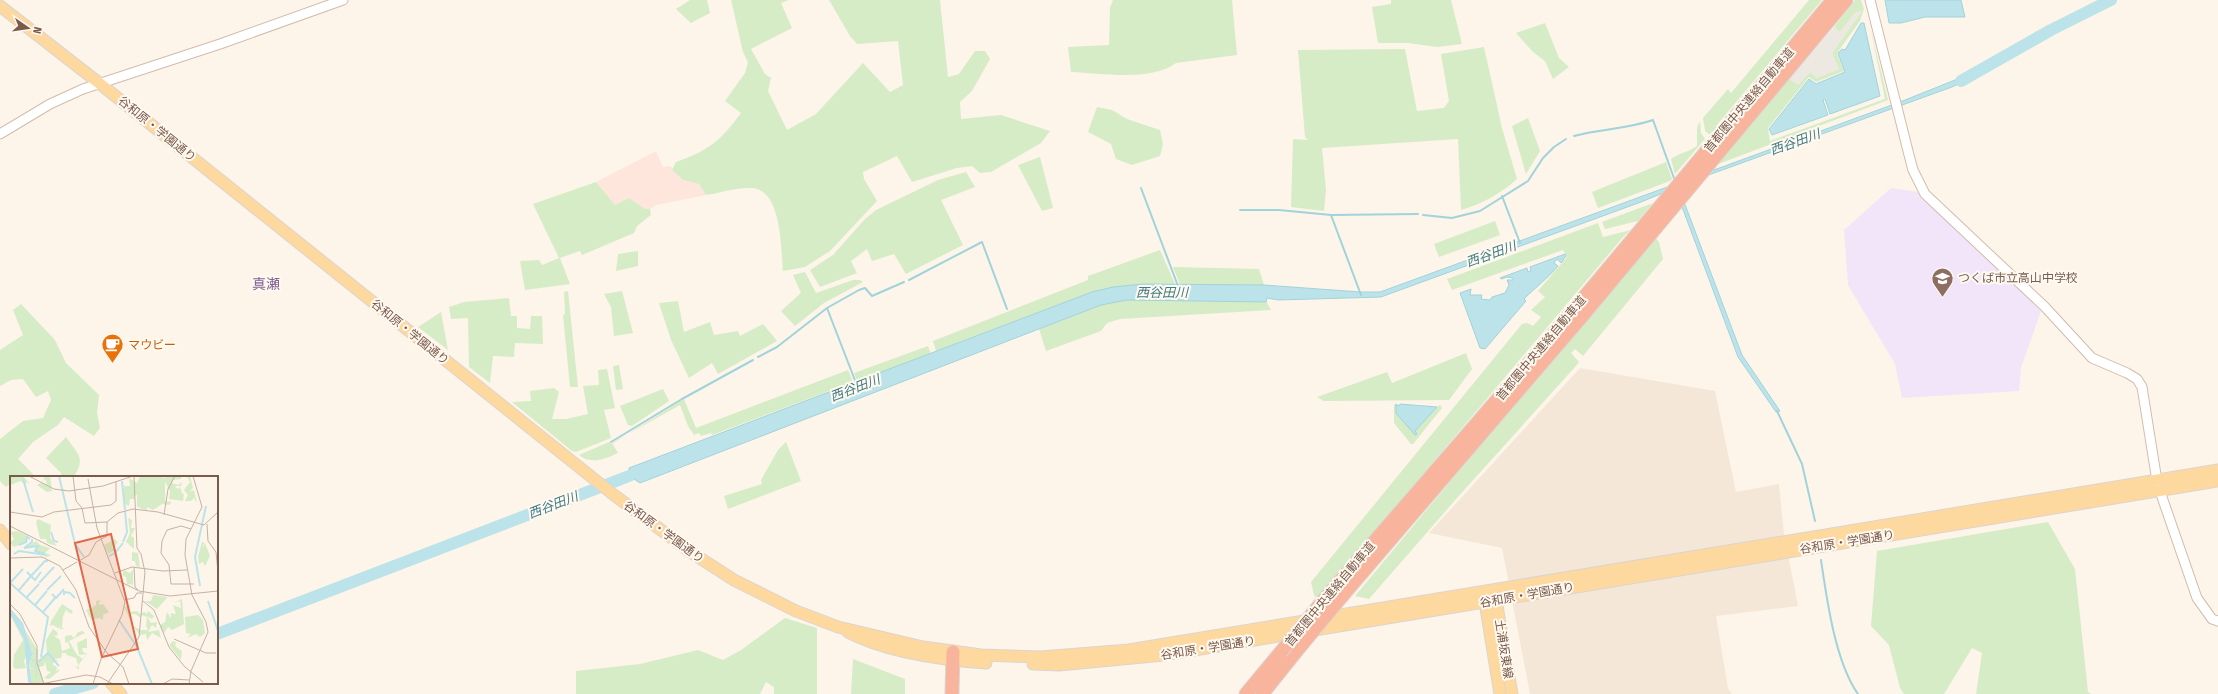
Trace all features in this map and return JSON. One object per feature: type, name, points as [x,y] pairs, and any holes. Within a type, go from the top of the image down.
[{"type":"highway","name":"首都圏中央連絡自動車道","points":[[1246,694],[1322,602],[1530,362],[1833,0]]},
{"type":"highway","name":"首都圏中央連絡自動車道","points":[[1262,694],[1342,596],[1583,315],[1651,231],[1846,0]]},
{"type":"highway","points":[[952,694],[953,655]]},
{"type":"main road","name":"谷和原・学園通り","points":[[0,6],[99,83],[614,495],[692,553],[734,580],[796,611],[838,628],[862,640],[915,653],[1017,658],[1100,653],[1192,640],[1489,591],[2158,486],[2218,481]]},
{"type":"main road","name":"谷和原・学園通り","points":[[953,655],[984,663],[1059,665],[1164,655],[1485,602],[2158,486],[2218,470]]},
{"type":"main road","points":[[0,530],[10,543]]},
{"type":"main road","name":"土浦坂東線","points":[[1489,591],[1496,600],[1512,694]]},
{"type":"main road","name":"土浦坂東線","points":[[1489,591],[1485,602],[1500,694]]},
{"type":"main road","points":[[112,684],[121,694]]},
{"type":"street","points":[[0,134],[61,98],[99,83],[220,44],[343,0]]},
{"type":"street","points":[[1870,0],[1913,170],[1925,194],[2045,306],[2092,358],[2127,373],[2137,380],[2142,387],[2147,410],[2158,486],[2197,598],[2212,619],[2218,621]]},
{"type":"shaded area","points":[[1864,9],[1832,53],[1839,69],[1817,78],[1810,72],[1798,85],[1789,79],[1834,27],[1840,32],[1855,13]]},
{"type":"shaded area","points":[[656,151],[663,167],[670,166],[683,180],[699,184],[706,195],[656,205],[650,209],[645,209],[629,198],[615,205],[596,182]]},
{"type":"shaded area","name":"つくば市立高山中学校","points":[[1891,188],[1919,192],[2041,311],[2021,368],[2019,391],[1902,398],[1895,364],[1848,285],[1844,230]]},
{"type":"shaded area","points":[[1580,368],[1715,391],[1736,492],[1779,484],[1784,534],[1798,606],[1716,616],[1728,688],[1732,694],[1530,694],[1502,548],[1429,533]]},
{"type":"green space","points":[[690,0],[707,0],[710,13],[691,23],[676,9]]},
{"type":"green space","points":[[731,0],[789,0],[781,3],[792,28],[751,49],[765,74],[771,78],[768,91],[787,130],[816,114],[863,63],[890,92],[903,85],[898,41],[857,44],[850,36],[829,0],[940,0],[948,77],[959,74],[975,51],[985,51],[990,59],[972,91],[960,102],[961,119],[1001,115],[1050,131],[1041,143],[991,172],[980,173],[972,166],[957,168],[912,182],[897,156],[863,172],[864,179],[877,201],[830,251],[805,267],[783,271],[778,222],[769,199],[762,191],[746,188],[706,195],[699,184],[683,180],[672,170],[676,162],[688,158],[713,144],[727,131],[741,113],[725,101],[745,73],[748,62],[743,52]]},
{"type":"green space","points":[[1113,0],[1232,0],[1237,55],[1176,63],[1153,73],[1111,75],[1071,72],[1068,47],[1109,45],[1110,8]]},
{"type":"green space","points":[[1391,0],[1451,0],[1462,44],[1437,47],[1408,43],[1378,43],[1372,7],[1391,4]]},
{"type":"green space","points":[[1809,0],[1822,0],[1710,135],[1705,131],[1703,118],[1728,89],[1731,93]]},
{"type":"green space","points":[[1855,0],[1861,0],[1864,9],[1860,21],[1837,53],[1844,71],[1816,82],[1809,77],[1768,128],[1770,141],[1885,99],[1870,26],[1888,100],[1713,166],[1789,79],[1798,85],[1810,72],[1817,78],[1839,69],[1832,53],[1863,10],[1855,13],[1840,32],[1834,27]]},
{"type":"green space","points":[[1545,23],[1559,58],[1569,67],[1553,79],[1545,61],[1533,52],[1516,33]]},
{"type":"green space","points":[[1484,47],[1502,128],[1517,179],[1511,184],[1483,202],[1461,210],[1458,139],[1322,148],[1326,190],[1324,211],[1291,207],[1293,139],[1308,140],[1305,137],[1298,50],[1405,49],[1417,111],[1444,108],[1449,101],[1441,54]]},
{"type":"green space","points":[[1097,107],[1112,110],[1127,119],[1160,130],[1163,144],[1160,156],[1132,165],[1116,159],[1111,144],[1088,132]]},
{"type":"green space","points":[[1528,118],[1540,151],[1526,174],[1512,126]]},
{"type":"green space","points":[[1700,121],[1701,133],[1705,139],[1675,174],[1671,159],[1697,146],[1697,128]]},
{"type":"green space","points":[[1040,157],[1053,208],[1042,211],[1018,165]]},
{"type":"green space","points":[[1666,162],[1672,179],[1670,181],[1598,208],[1592,192]]},
{"type":"green space","points":[[966,172],[975,187],[941,200],[963,245],[906,274],[894,254],[872,261],[867,249],[851,261],[857,273],[820,287],[810,270],[833,255],[865,219],[876,210],[938,180]]},
{"type":"green space","points":[[596,182],[615,205],[629,198],[645,209],[650,209],[651,215],[637,226],[634,233],[582,255],[580,251],[560,258],[570,284],[525,290],[520,261],[539,260],[542,265],[559,258],[533,204]]},
{"type":"green space","points":[[1653,203],[1638,221],[1605,229],[1602,222]]},
{"type":"green space","points":[[1495,221],[1500,235],[1439,257],[1434,244]]},
{"type":"green space","points":[[1598,223],[1603,237],[1631,230],[1624,236],[1318,599],[1314,595],[1311,582],[1522,324],[1527,323],[1533,326],[1541,317],[1531,310],[1545,297],[1538,291],[1567,257],[1563,250],[1452,290],[1447,279]]},
{"type":"green space","points":[[1654,236],[1659,242],[1663,259],[1583,356],[1575,349],[1571,353],[1579,362],[1575,367],[1457,498],[1369,599],[1355,596]]},
{"type":"green space","points":[[1160,250],[1175,284],[1113,287],[1092,292],[936,351],[933,341],[1088,280],[1088,276]]},
{"type":"green space","points":[[638,251],[638,266],[616,271],[618,254]]},
{"type":"green space","points":[[1173,267],[1259,269],[1264,285],[1180,285]]},
{"type":"green space","points":[[805,272],[816,293],[853,280],[860,280],[863,282],[824,303],[795,326],[781,311],[801,293],[793,275]]},
{"type":"green space","points":[[568,291],[578,387],[570,387],[563,315],[565,314],[564,292]]},
{"type":"green space","points":[[622,291],[633,333],[614,336],[611,307],[604,294]]},
{"type":"green space","points":[[509,298],[511,316],[517,316],[517,328],[530,329],[531,316],[542,316],[543,344],[515,343],[514,357],[493,356],[490,383],[469,367],[468,318],[451,319],[449,307],[464,302]]},
{"type":"green space","points":[[1167,299],[1266,301],[1271,310],[1120,319],[1107,323],[1101,331],[1046,351],[1039,329],[1101,305],[1127,300]]},
{"type":"green space","points":[[678,301],[684,332],[710,322],[714,335],[738,331],[740,336],[763,324],[777,341],[718,374],[712,363],[689,378],[671,340],[659,303]]},
{"type":"green space","points":[[21,304],[55,340],[66,363],[99,395],[97,413],[100,428],[94,436],[64,417],[58,425],[33,442],[18,459],[35,476],[10,476],[10,484],[6,487],[0,481],[0,439],[23,421],[43,418],[51,400],[48,391],[36,397],[23,379],[11,380],[0,386],[0,350],[23,335],[13,310]]},
{"type":"green space","points":[[441,312],[448,350],[418,327]]},
{"type":"green space","points":[[928,346],[931,354],[857,381],[854,373]]},
{"type":"green space","points":[[1466,353],[1472,369],[1449,400],[1324,401],[1317,397],[1387,372],[1392,383]]},
{"type":"green space","points":[[619,365],[623,389],[616,390],[613,366]]},
{"type":"green space","points":[[607,369],[615,408],[604,410],[611,438],[576,452],[572,451],[512,402],[531,401],[530,391],[554,388],[559,392],[552,419],[566,419],[588,414],[583,386],[599,385],[598,370]]},
{"type":"green space","points":[[848,370],[853,382],[712,435],[711,433],[701,436],[699,433],[694,435],[688,426],[680,405],[627,435],[684,399],[696,428]]},
{"type":"green space","points":[[663,389],[669,401],[632,426],[628,425],[620,406]]},
{"type":"green space","points":[[1394,404],[1396,404],[1396,413],[1413,433],[1437,407],[1440,405],[1442,408],[1413,444],[1411,444],[1394,423]]},
{"type":"green space","points":[[66,437],[79,456],[80,465],[75,476],[61,476],[61,473],[46,458]]},
{"type":"green space","points":[[609,442],[618,453],[608,457],[598,460],[588,460],[579,455]]},
{"type":"green space","points":[[786,442],[801,481],[728,509],[724,496],[762,484],[761,480],[778,450]]},
{"type":"green space","points":[[2048,522],[2075,569],[2088,692],[2091,694],[1976,694],[1982,653],[1972,648],[1944,694],[1904,694],[1900,688],[1889,645],[1871,626],[1877,551]]},
{"type":"green space","points":[[785,618],[817,628],[817,694],[774,694],[774,687],[766,682],[760,694],[576,694],[576,671],[640,664],[698,650],[723,660],[741,650]]},
{"type":"green space","points":[[853,659],[905,679],[905,694],[851,694]]},
{"type":"water","points":[[1885,0],[1961,0],[1965,17],[1925,17],[1901,23],[1889,23]]},
{"type":"water","points":[[1861,23],[1864,23],[1880,96],[1830,114],[1825,99],[1823,100],[1828,115],[1772,135],[1769,129],[1809,79],[1816,84],[1845,72],[1838,53],[1842,49],[1845,50]]},
{"type":"water","points":[[1975,72],[1977,76],[1952,87],[1678,186],[1742,355],[1780,411],[1776,412],[1738,357],[1675,188],[1641,202],[1381,297],[1278,300],[1267,298],[1266,302],[1127,300],[1101,305],[640,483],[634,479],[619,484],[613,480],[629,474],[629,468],[1092,292],[1113,287],[1143,284],[1264,285],[1380,292],[1900,102]]},
{"type":"water","points":[[1565,254],[1566,256],[1561,263],[1557,259],[1554,263],[1558,266],[1524,299],[1526,301],[1485,349],[1480,348],[1460,293],[1471,289],[1470,295],[1482,295],[1481,299],[1490,300],[1492,297],[1505,293],[1509,285],[1507,280],[1513,280],[1513,278],[1507,277],[1502,279],[1500,278],[1527,268],[1528,272],[1531,271],[1530,267]]},
{"type":"water","points":[[1396,404],[1399,406],[1400,404],[1437,407],[1415,431],[1417,434],[1415,435],[1396,413]]},
{"type":"waterway","name":"西谷田川","points":[[1961,81],[2051,30],[2111,0]]},
{"type":"waterway","points":[[1574,136],[1653,120],[1675,181]]},
{"type":"waterway","points":[[1423,215],[1452,218],[1480,211],[1528,181],[1543,158],[1554,147],[1566,139]]},
{"type":"waterway","points":[[1141,188],[1178,286]]},
{"type":"waterway","points":[[1502,196],[1520,243]]},
{"type":"waterway","points":[[1240,210],[1279,210],[1331,215],[1418,214]]},
{"type":"waterway","points":[[1331,215],[1361,295]]},
{"type":"waterway","points":[[909,280],[982,242],[1007,309]]},
{"type":"waterway","points":[[758,357],[777,347],[827,308],[859,290],[865,288],[872,296],[904,282]]},
{"type":"waterway","points":[[827,308],[856,383]]},
{"type":"waterway","points":[[611,442],[682,399],[753,360]]},
{"type":"waterway","points":[[1777,411],[1802,464],[1815,521]]},
{"type":"waterway","name":"西谷田川","points":[[218,634],[629,476]]},
{"type":"waterway","points":[[1821,560],[1833,630],[1843,665],[1858,694]]},
{"type":"waterway","name":"西谷田川","points":[[55,694],[90,684]]},
{"type":"place","name":"つくば市立高山中学校","points":[[1942,298]]},
{"type":"place","name":"マウビー","points":[[113,364]]},
{"type":"district","name":"真瀬","points":[[266,284]]}]
